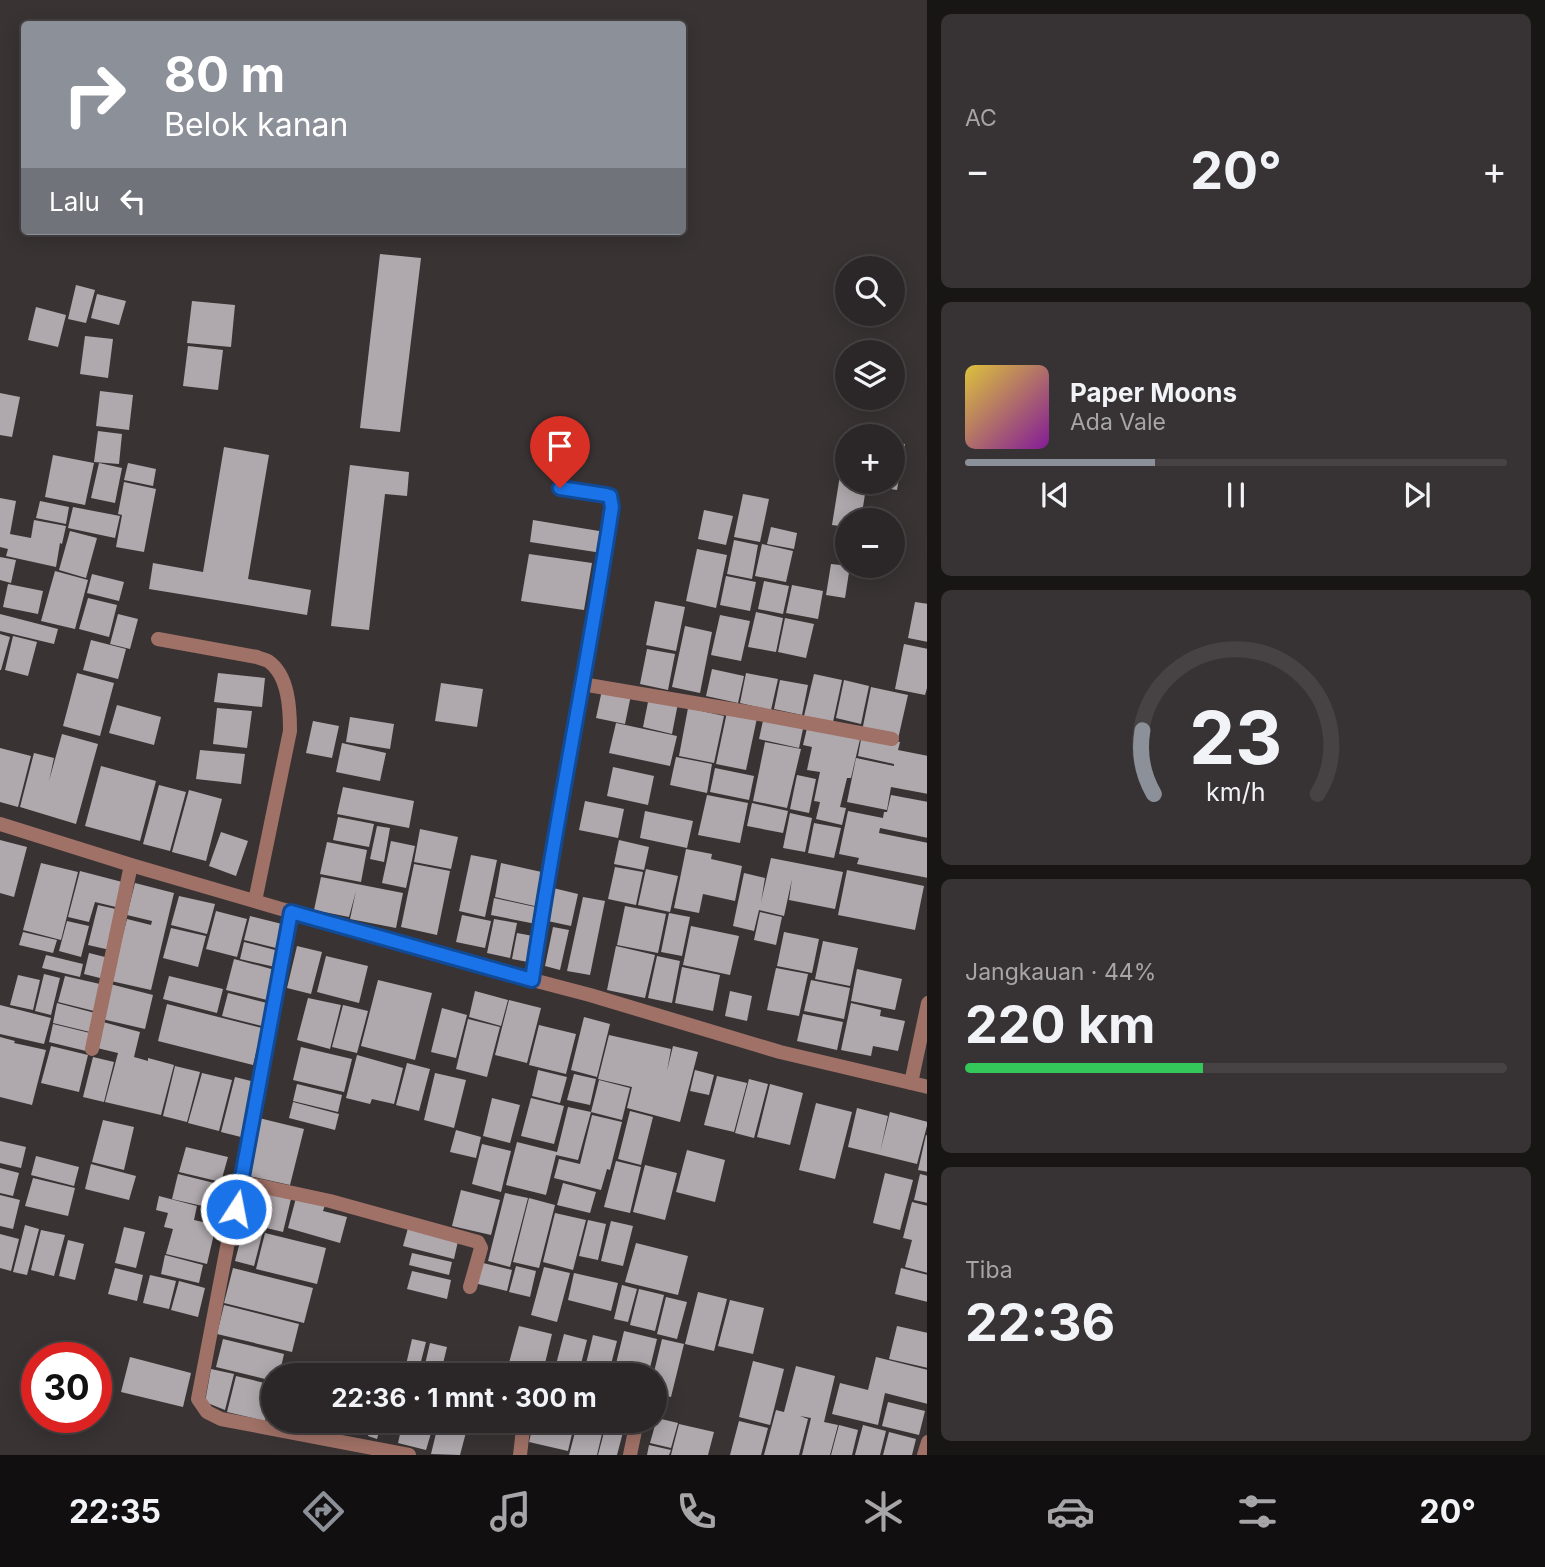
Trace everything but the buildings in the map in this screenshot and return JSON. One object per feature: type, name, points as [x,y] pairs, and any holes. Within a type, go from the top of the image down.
[{"type":"street","points":[[532,980],[544,895],[598,600],[612,502],[610,496],[560,488]]},
{"type":"street","points":[[158,639],[269,661],[285,685],[290,703],[290,731],[255,901]]},
{"type":"street","points":[[582,684],[760,714],[891,740]]},
{"type":"street","points":[[0,824],[291,912],[590,995],[780,1052],[927,1087]]},
{"type":"street","points":[[92,1049],[131,865]]},
{"type":"street","points":[[291,912],[198,1399],[206,1412],[221,1419],[370,1452],[409,1455]]},
{"type":"street","points":[[911,1083],[927,1003]]},
{"type":"street","points":[[241,1182],[330,1201],[478,1242],[481,1248],[470,1287]]},
{"type":"street","points":[[520,1455],[523,1433]]},
{"type":"street","points":[[630,1455],[635,1433]]},
{"type":"street","points":[[924,1455],[927,1442]]},
{"type":"route","points":[[236,1209],[291,912],[532,980],[544,895],[598,600],[612,507],[610,496],[560,488]]}]
